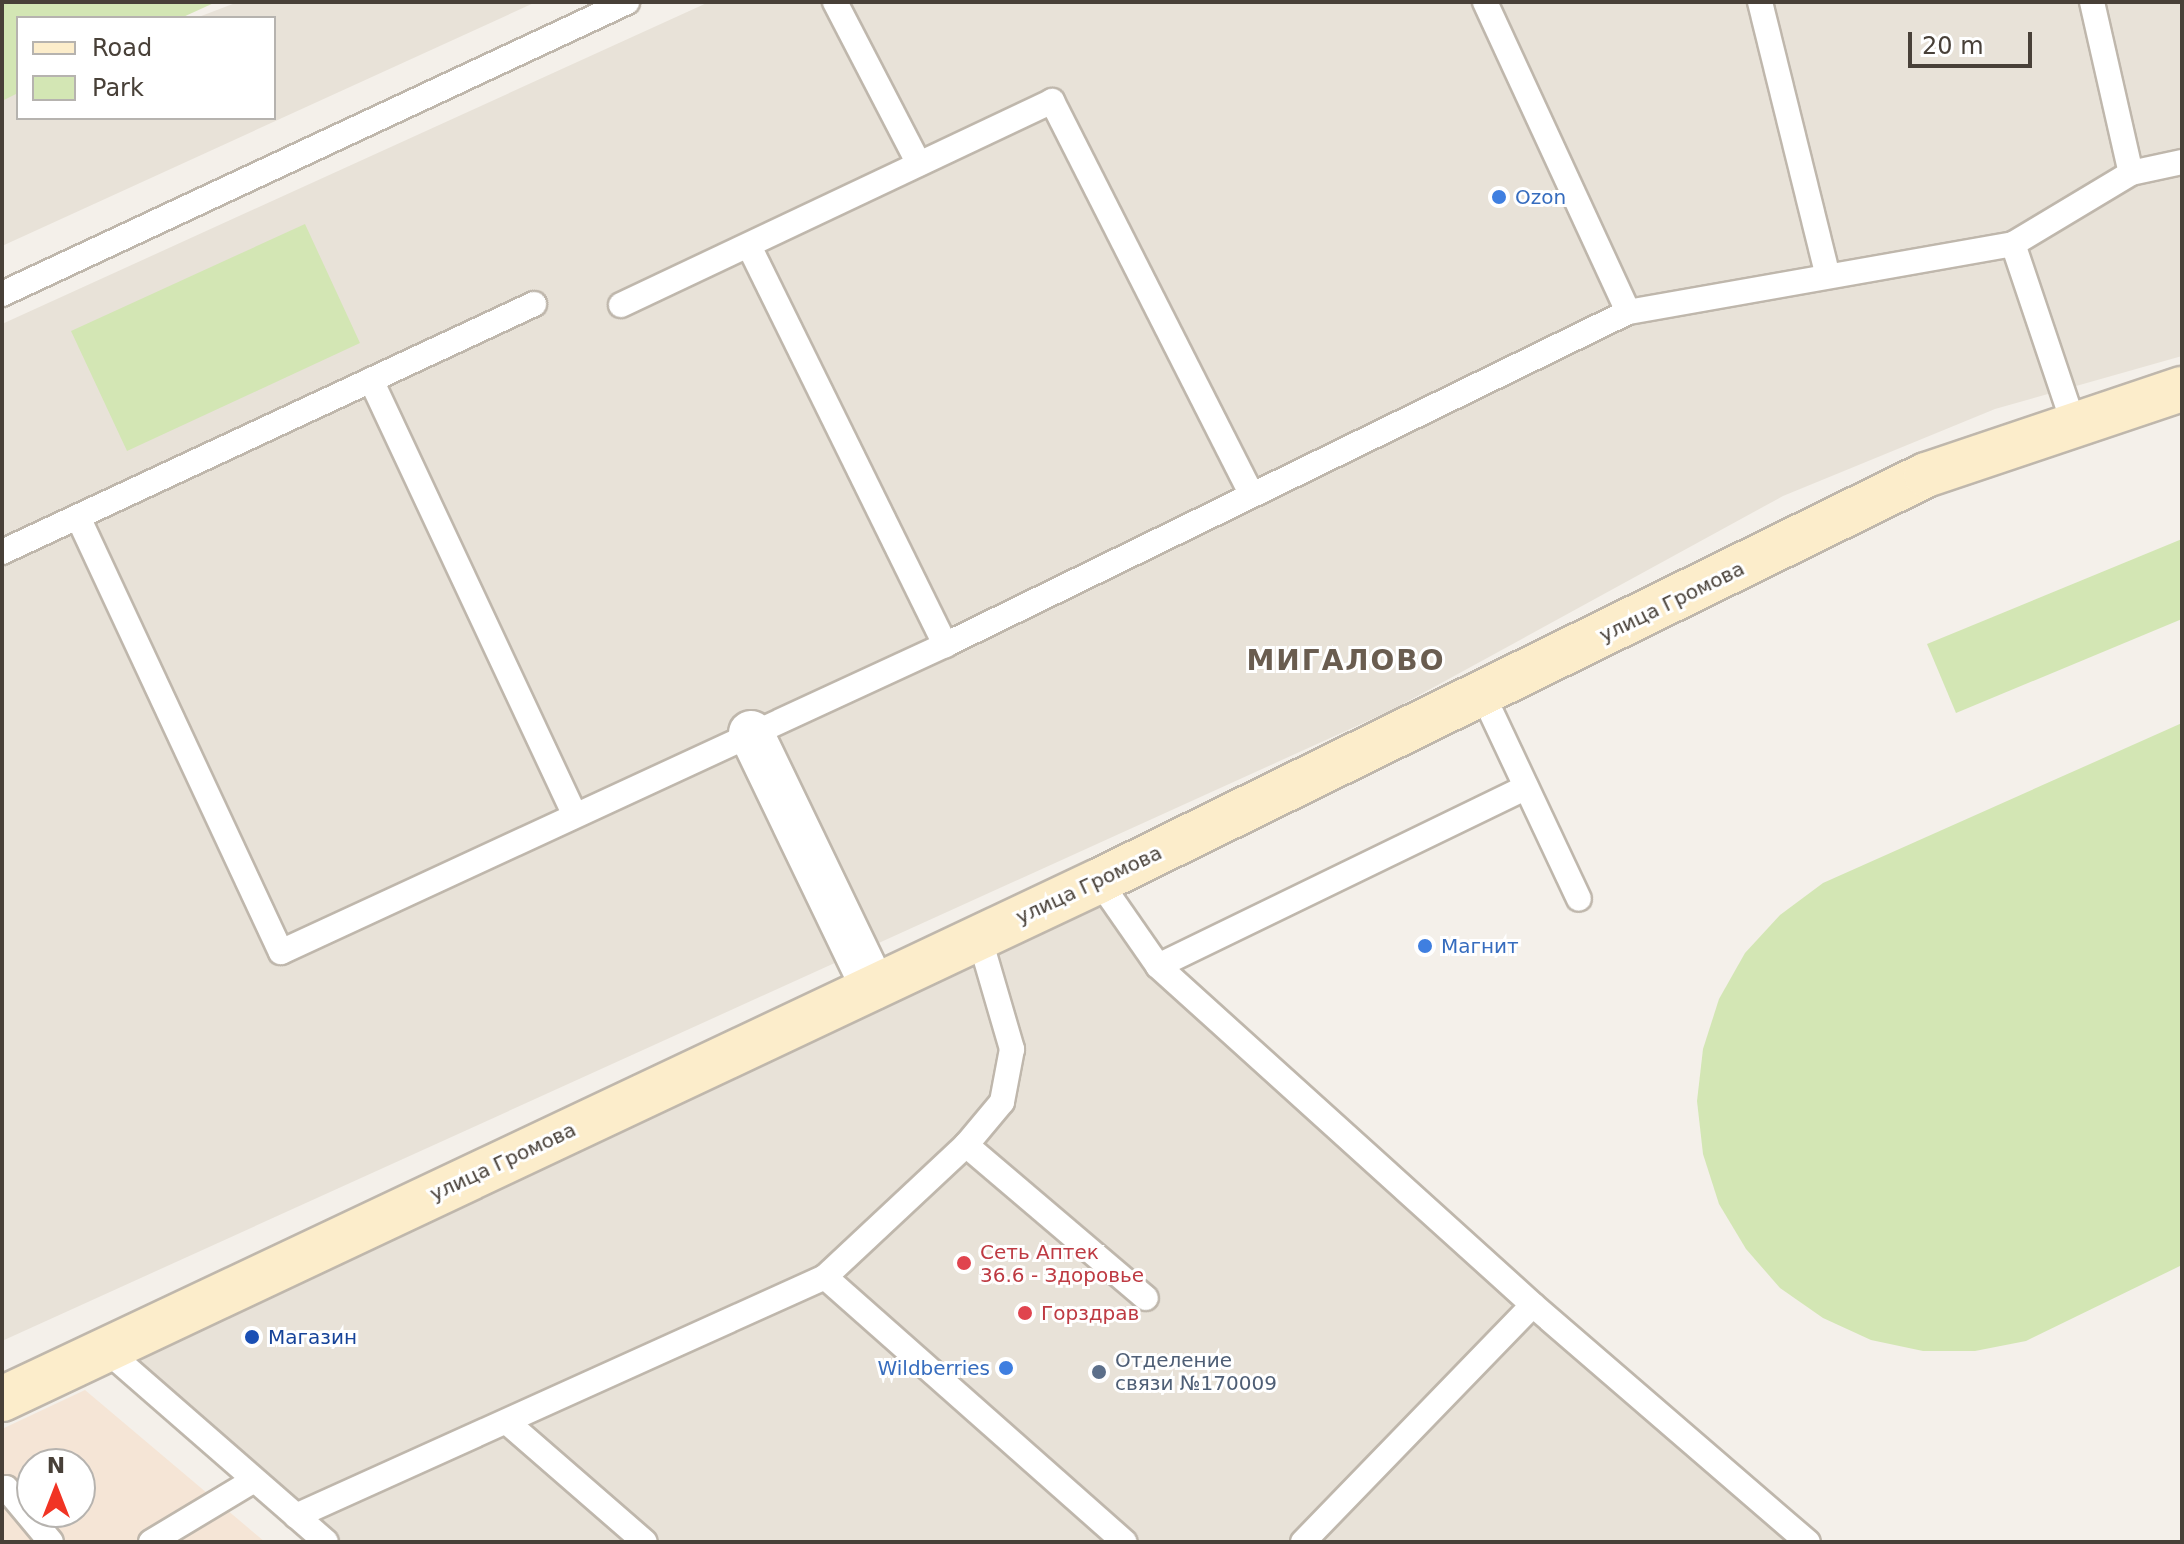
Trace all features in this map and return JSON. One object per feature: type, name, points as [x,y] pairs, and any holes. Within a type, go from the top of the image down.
[{"type":"street","name":"улица Громова","points":[[2,1399],[1099,881],[1926,475],[2073,422],[2182,389]]},
{"type":"street","points":[[751,733],[873,987]]},
{"type":"lane","points":[[2,294],[627,2]]},
{"type":"lane","points":[[835,2],[919,164]]},
{"type":"lane","points":[[1485,2],[1628,312]]},
{"type":"lane","points":[[1760,2],[1827,273]]},
{"type":"lane","points":[[2092,2],[2131,173]]},
{"type":"lane","points":[[621,305],[1052,101],[1251,494]]},
{"type":"lane","points":[[78,517],[281,952],[945,645],[1628,312],[1827,273],[2013,244],[2131,173],[2182,162]]},
{"type":"lane","points":[[2013,244],[2073,422]]},
{"type":"lane","points":[[749,246],[945,645]]},
{"type":"lane","points":[[2,552],[534,304]]},
{"type":"lane","points":[[371,380],[575,815]]},
{"type":"lane","points":[[1483,695],[1579,899]]},
{"type":"lane","points":[[1158,966],[1526,787]]},
{"type":"lane","points":[[1099,881],[1158,966],[1533,1305],[1808,1542]]},
{"type":"lane","points":[[296,1516],[508,1423],[825,1277],[966,1145],[1002,1102],[1012,1049],[979,936]]},
{"type":"lane","points":[[966,1145],[1146,1298]]},
{"type":"lane","points":[[825,1277],[1125,1542]]},
{"type":"lane","points":[[1303,1542],[1533,1305]]},
{"type":"lane","points":[[105,1349],[326,1542]]},
{"type":"lane","points":[[508,1423],[645,1542]]},
{"type":"lane","points":[[151,1542],[254,1480]]},
{"type":"lane","points":[[2,1490],[6,1488],[51,1542]]},
{"type":"shaded area","points":[[238,2],[536,2],[2,246],[2,93],[16,88],[16,120],[276,120],[276,16],[201,16]]},
{"type":"shaded area","points":[[709,2],[2182,2],[2182,356],[1995,409],[1783,496],[1392,710],[2,1341],[2,324]]},
{"type":"shaded area","points":[[1099,881],[1158,966],[1808,1542],[326,1542],[105,1349]]},
{"type":"shaded area","points":[[85,1390],[265,1542],[2,1542],[2,1429]]},
{"type":"green space","points":[[2,2],[216,2],[185,16],[16,16],[16,94],[2,101]]},
{"type":"green space","points":[[305,224],[360,343],[127,451],[71,331]]},
{"type":"green space","points":[[2182,539],[2182,619],[1956,713],[1927,644]]},
{"type":"green space","points":[[2182,723],[2182,1265],[2026,1341],[1975,1351],[1923,1351],[1871,1340],[1823,1318],[1780,1288],[1746,1249],[1719,1204],[1703,1154],[1697,1101],[1703,1049],[1719,999],[1745,953],[1780,915],[1823,883]]},
{"type":"place","name":"Ozon","points":[[1499,197]]},
{"type":"place","name":"Магнит","points":[[1425,946]]},
{"type":"place","name":"Сеть Аптек 36.6 - Здоровье","points":[[964,1263]]},
{"type":"place","name":"Горздрав","points":[[1025,1313]]},
{"type":"place","name":"Магазин","points":[[252,1337]]},
{"type":"place","name":"Wildberries","points":[[1006,1368]]},
{"type":"place","name":"Отделение связи №170009","points":[[1099,1372]]},
{"type":"district","name":"МИГАЛОВО","points":[[1346,661]]}]
